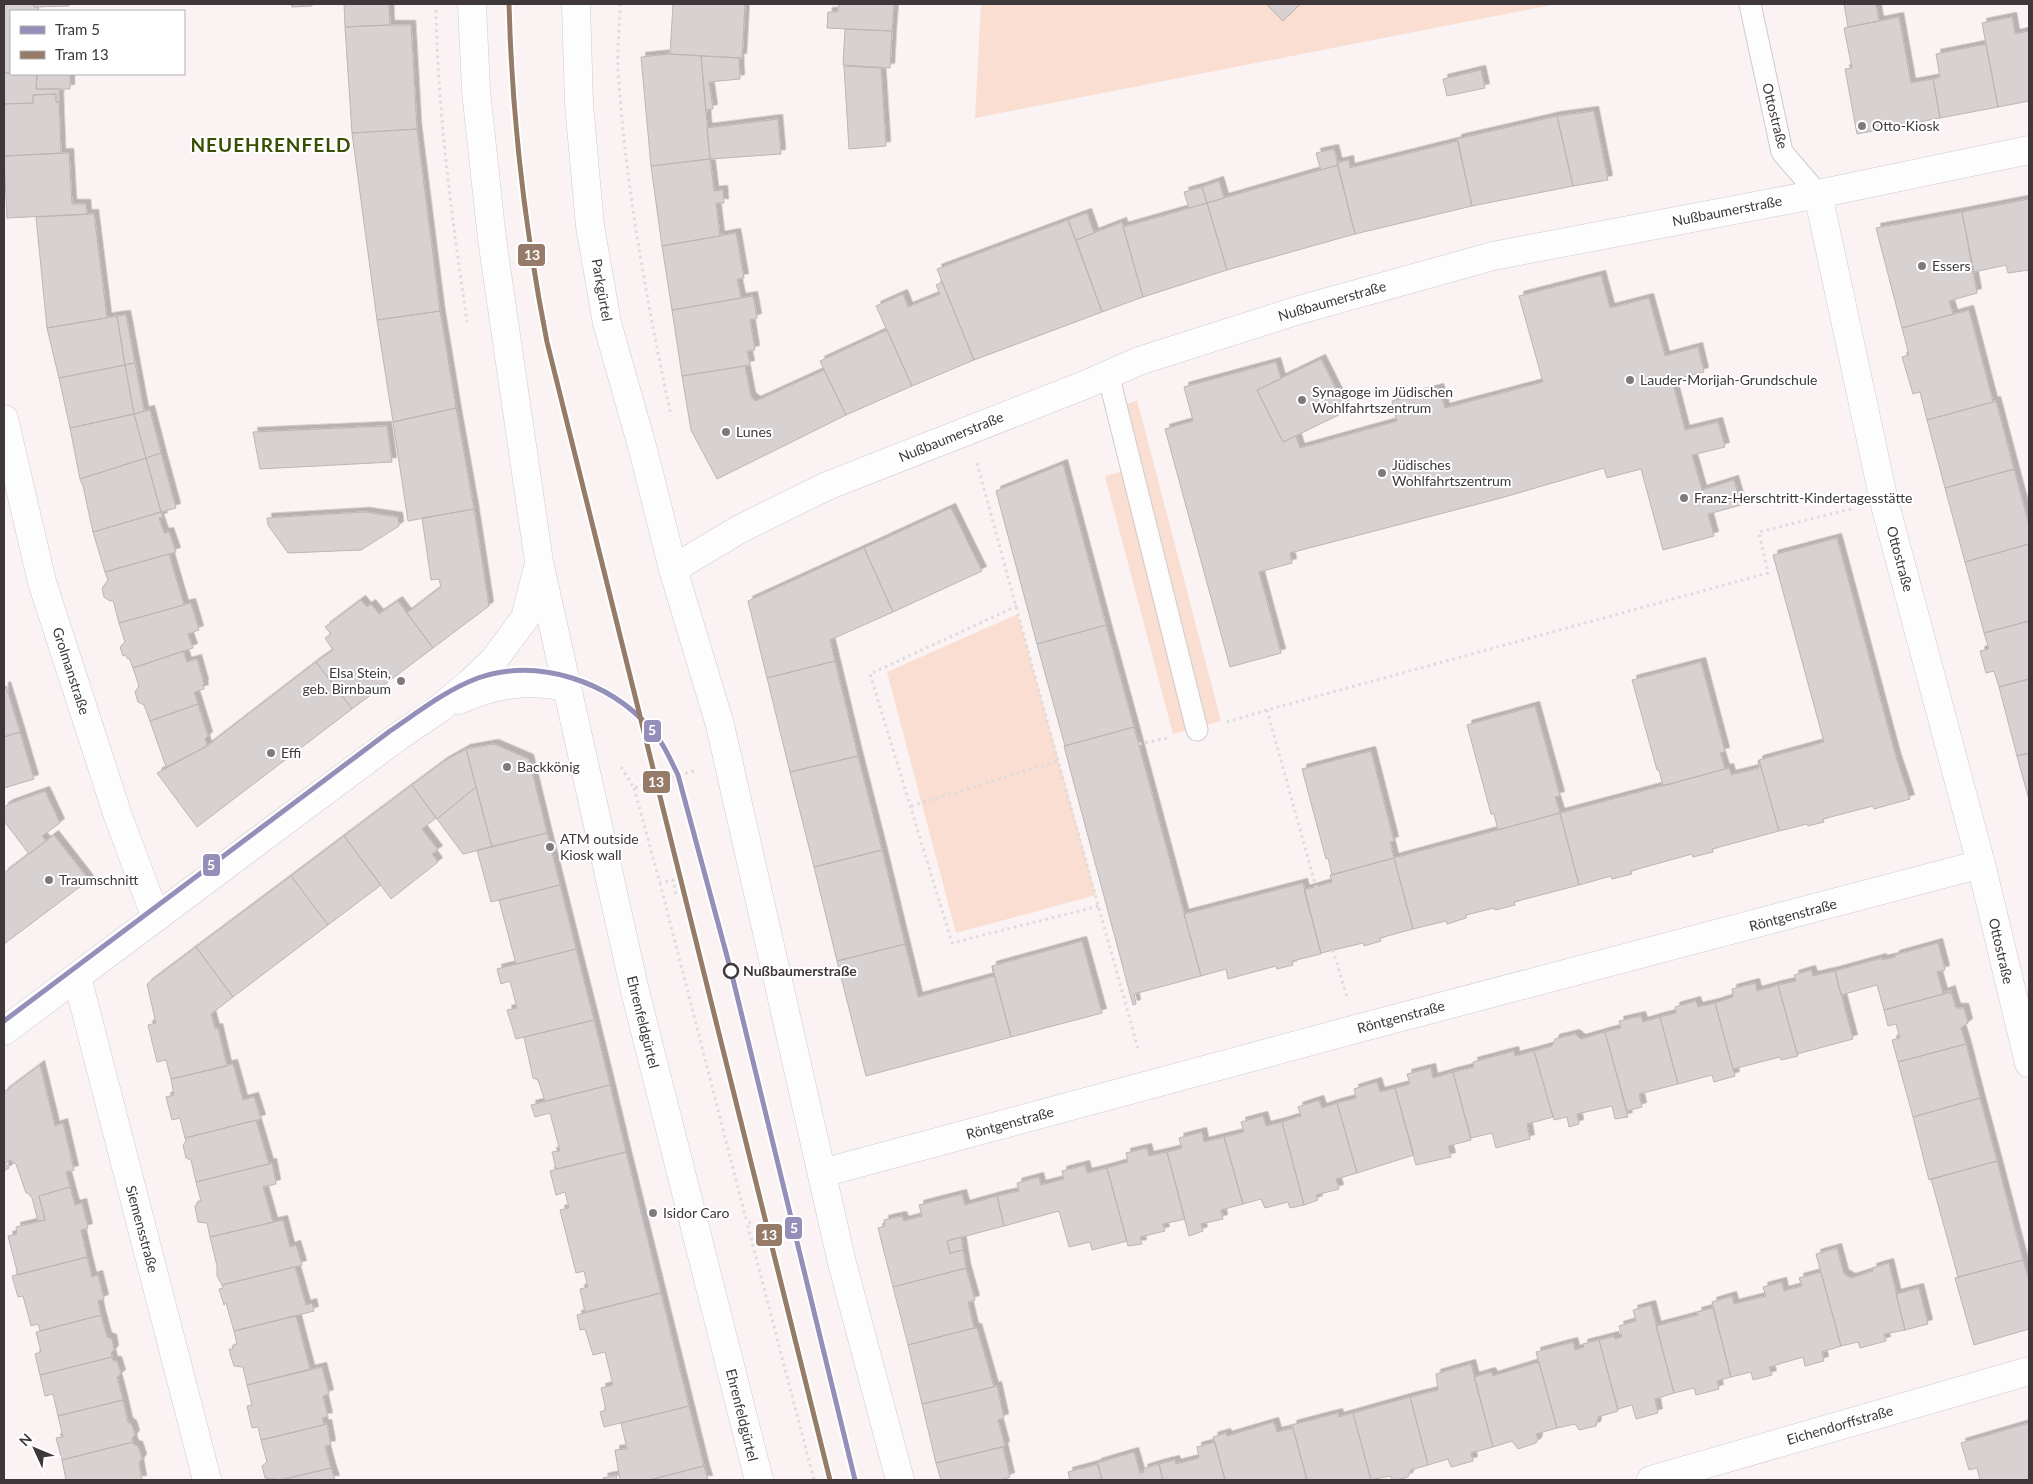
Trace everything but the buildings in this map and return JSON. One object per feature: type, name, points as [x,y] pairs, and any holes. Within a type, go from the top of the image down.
[{"type":"street","points":[[4,1031],[396,738],[439,709],[494,660],[525,618],[533,594],[538,562],[492,239],[476,91],[472,4]]},
{"type":"street","name":"Parkgürtel","points":[[576,4],[579,113],[590,226],[607,323],[642,446],[673,569]]},
{"type":"street","name":"Nußbaumerstraße","points":[[673,569],[740,529],[827,486],[969,431],[1139,361],[1299,310],[1492,256],[1818,194],[2029,150]]},
{"type":"street","name":"Ottostraße","points":[[1818,194],[1884,501],[2023,1015],[2029,1063]]},
{"type":"street","name":"Grolmanstraße","points":[[4,419],[42,582],[118,816],[156,918]]},
{"type":"street","name":"Ehrenfeldgürtel","points":[[538,562],[635,990],[759,1480]]},
{"type":"street","points":[[673,569],[722,736],[842,1263],[900,1480]]},
{"type":"street","points":[[439,709],[485,689],[544,682],[566,687]]},
{"type":"street","name":"Röntgenstraße","points":[[822,1173],[1356,1029],[1981,864]]},
{"type":"street","name":"Siemensstraße","points":[[77,977],[207,1480]]},
{"type":"street","name":"Eichendorffstraße","points":[[1651,1480],[2029,1371]]},
{"type":"lane","name":"Ottostraße","points":[[1750,4],[1782,152],[1818,194]]},
{"type":"lane","points":[[1108,374],[1197,730]]},
{"type":"path","points":[[620,4],[618,67],[632,203],[658,356],[672,422]]},
{"type":"path","points":[[969,431],[1058,762],[1148,1085]]},
{"type":"path","points":[[1139,744],[1197,730],[1768,573],[1759,532],[1884,501]]},
{"type":"path","points":[[1017,606],[870,674],[952,943],[1099,906]]},
{"type":"path","points":[[1267,710],[1316,887]]},
{"type":"path","points":[[582,757],[612,751],[634,788],[749,1223],[814,1480]]},
{"type":"path","points":[[634,788],[694,771],[692,762]]},
{"type":"path","points":[[911,806],[1058,762]]},
{"type":"path","points":[[660,883],[673,880],[676,896]]},
{"type":"path","points":[[1333,950],[1356,1029]]},
{"type":"shaded area","points":[[981,4],[1266,4],[1283,21],[1300,4],[1557,4],[975,118]]},
{"type":"shaded area","points":[[1137,400],[1221,721],[1173,734],[1105,476],[1124,471],[1109,412]]},
{"type":"shaded area","points":[[1018,614],[1096,895],[956,933],[887,672]]},
{"type":"tram line","name":"13","points":[[509,4],[513,89],[521,174],[532,258],[547,342],[830,1480]]},
{"type":"tram line","name":"5","points":[[4,1021],[390,731],[432,702],[466,683],[501,672],[525,670],[572,678],[615,698],[634,712],[651,729],[663,745],[678,775],[731,971],[855,1480]]},
{"type":"place","name":"Otto-Kiosk","points":[[1862,126]]},
{"type":"place","name":"Essers","points":[[1922,266]]},
{"type":"place","name":"Lauder-Morijah-Grundschule","points":[[1630,380]]},
{"type":"place","name":"Synagoge im Jüdischen Wohlfahrtszentrum","points":[[1302,400]]},
{"type":"place","name":"Lunes","points":[[726,432]]},
{"type":"place","name":"Jüdisches Wohlfahrtszentrum","points":[[1382,473]]},
{"type":"place","name":"Franz-Herschtritt-Kindertagesstätte","points":[[1684,498]]},
{"type":"place","name":"Elsa Stein, geb. Birnbaum","points":[[401,681]]},
{"type":"place","name":"Effi","points":[[271,753]]},
{"type":"place","name":"Backkönig","points":[[507,767]]},
{"type":"place","name":"ATM outside Kiosk wall","points":[[550,847]]},
{"type":"place","name":"Traumschnitt","points":[[49,880]]},
{"type":"place","name":"Nußbaumerstraße","points":[[731,971]]},
{"type":"place","name":"Isidor Caro","points":[[653,1213]]},
{"type":"district","name":"NEUEHRENFELD","points":[[271,145]]}]
